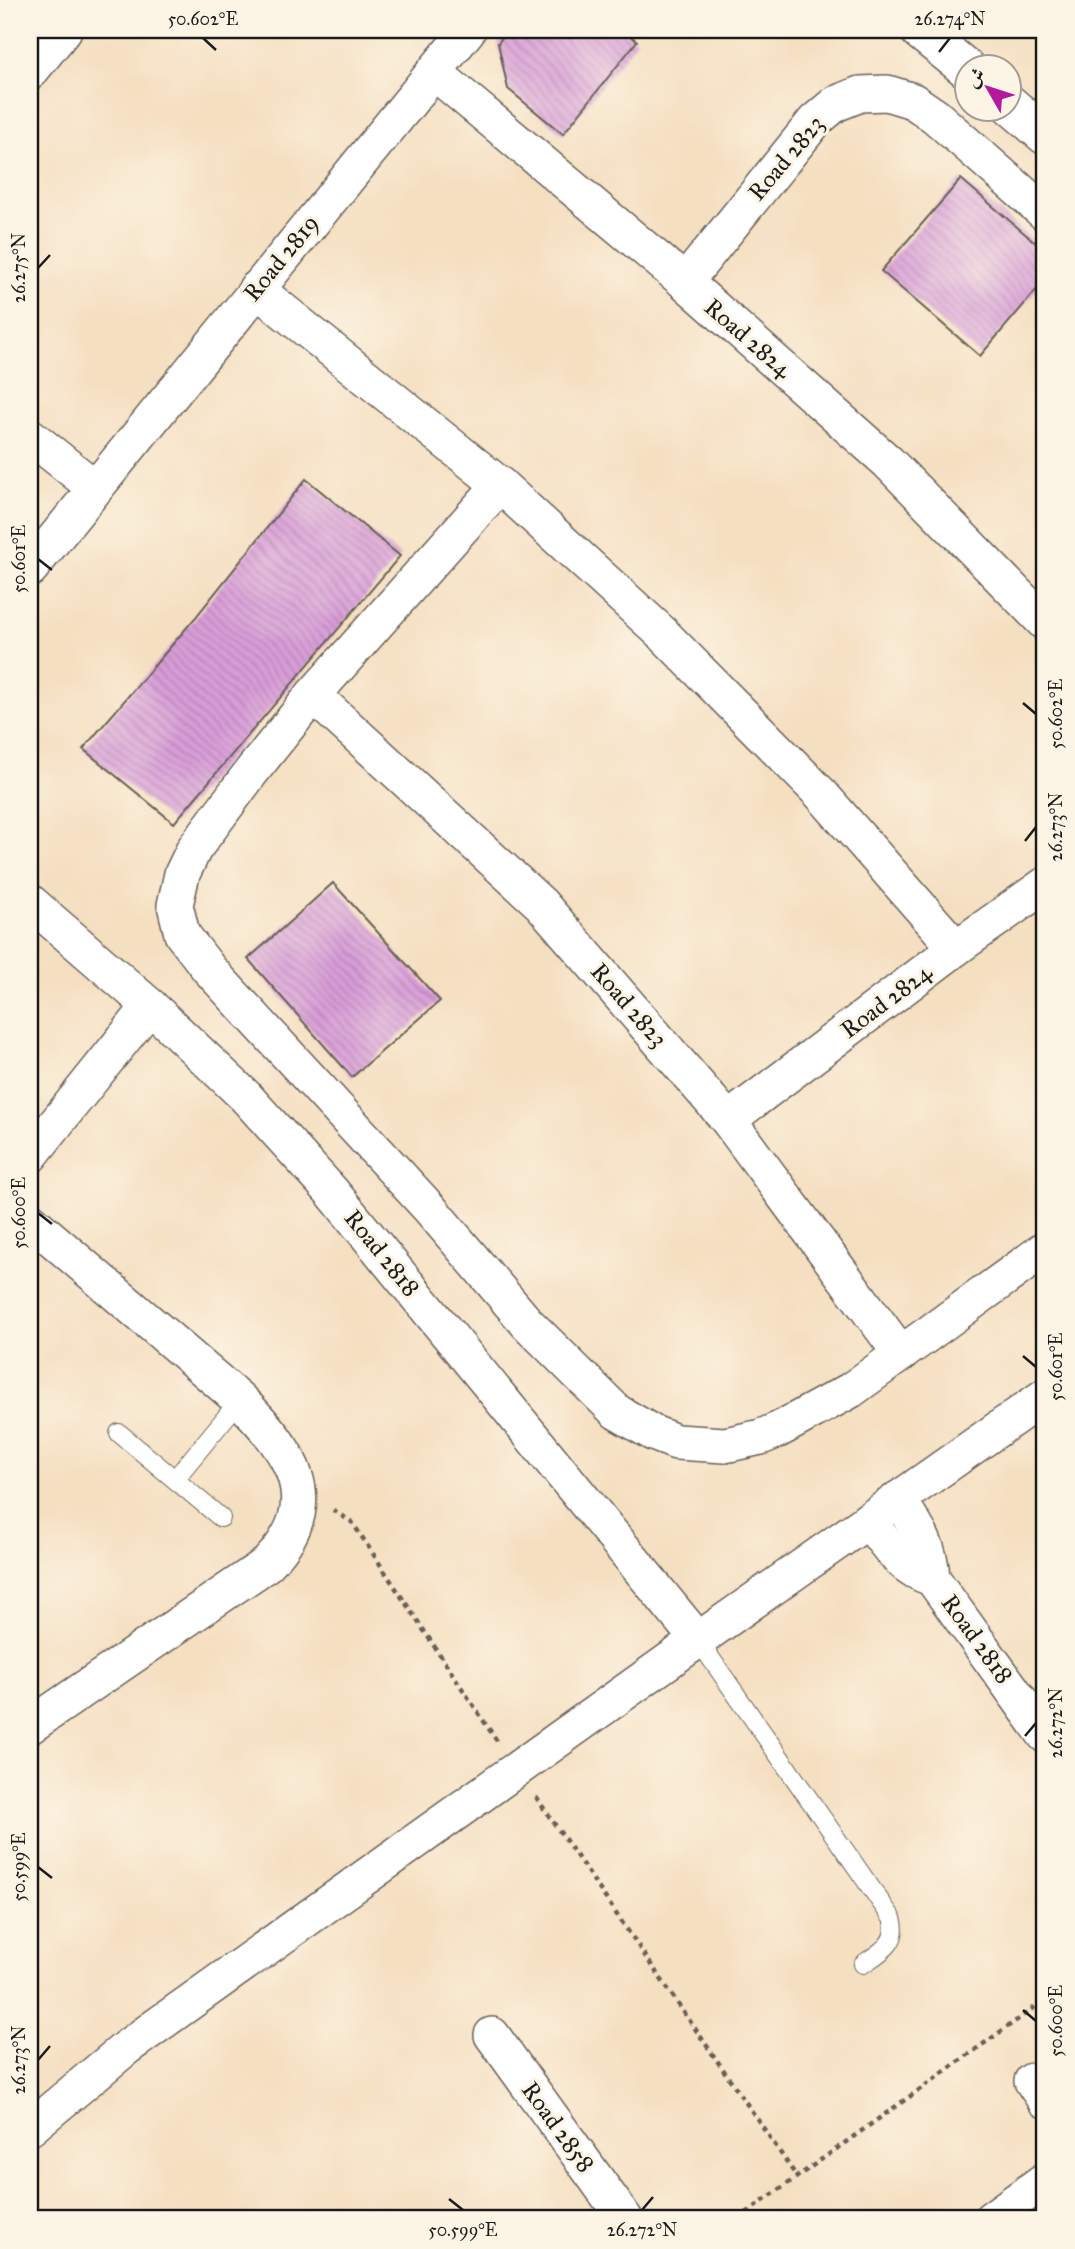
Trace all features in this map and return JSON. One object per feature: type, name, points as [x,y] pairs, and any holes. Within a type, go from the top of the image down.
[{"type":"street","points":[[30,72],[64,30]]},
{"type":"street","name":"Road 2819","points":[[30,569],[468,30]]},
{"type":"street","points":[[919,30],[953,58]]},
{"type":"street","name":"Road 2824","points":[[434,72],[684,282],[888,462],[1045,624]]},
{"type":"street","name":"Road 2823","points":[[684,282],[815,121],[835,104],[860,94],[887,93],[913,101],[934,116],[1045,214]]},
{"type":"street","points":[[1023,116],[1045,135]]},
{"type":"street","points":[[256,289],[500,485],[662,633],[821,794],[956,948]]},
{"type":"street","points":[[30,436],[95,488]]},
{"type":"street","points":[[500,485],[313,695],[194,849],[182,874],[175,905],[182,934],[209,969],[430,1209],[527,1323],[554,1371],[602,1424],[624,1440],[649,1452],[703,1464],[730,1463],[767,1453],[787,1444],[817,1425],[851,1390],[1045,1249]]},
{"type":"street","name":"Road 2823","points":[[313,695],[541,904],[728,1119],[901,1354]]},
{"type":"street","name":"Road 2824","points":[[728,1119],[956,948],[1045,885]]},
{"type":"street","name":"Road 2818","points":[[30,902],[150,1006],[245,1096],[332,1192],[698,1640]]},
{"type":"street","points":[[30,1156],[150,1006]]},
{"type":"street","points":[[30,1220],[240,1400],[264,1424],[283,1450],[293,1468],[299,1488],[299,1508],[294,1528],[284,1547],[267,1564],[30,1726]]},
{"type":"street","points":[[30,2128],[127,2047],[1045,1396]]},
{"type":"street","name":"Road 2818","points":[[898,1499],[923,1537],[929,1551],[933,1578],[1045,1735]]},
{"type":"street","name":"Road 2818","points":[[868,1520],[896,1558],[919,1574],[933,1578]]},
{"type":"street","name":"Road 2858","points":[[492,2035],[625,2219]]},
{"type":"street","points":[[991,2219],[1045,2180]]},
{"type":"lane","points":[[175,1479],[240,1400]]},
{"type":"lane","points":[[119,1433],[222,1518]]},
{"type":"lane","points":[[698,1640],[892,1919],[894,1937],[889,1945],[863,1964]]},
{"type":"path","points":[[299,1488],[352,1522],[454,1678],[797,2177]]},
{"type":"path","points":[[738,2219],[1045,2000]]},
{"type":"building","points":[[508,30],[623,30],[637,41],[563,134],[508,89],[498,43]]},
{"type":"building","points":[[961,179],[1045,251],[1045,280],[980,356],[881,271]]},
{"type":"building","points":[[306,479],[400,556],[174,823],[83,749],[195,618]]},
{"type":"building","points":[[333,883],[440,1001],[352,1077],[248,959]]}]
